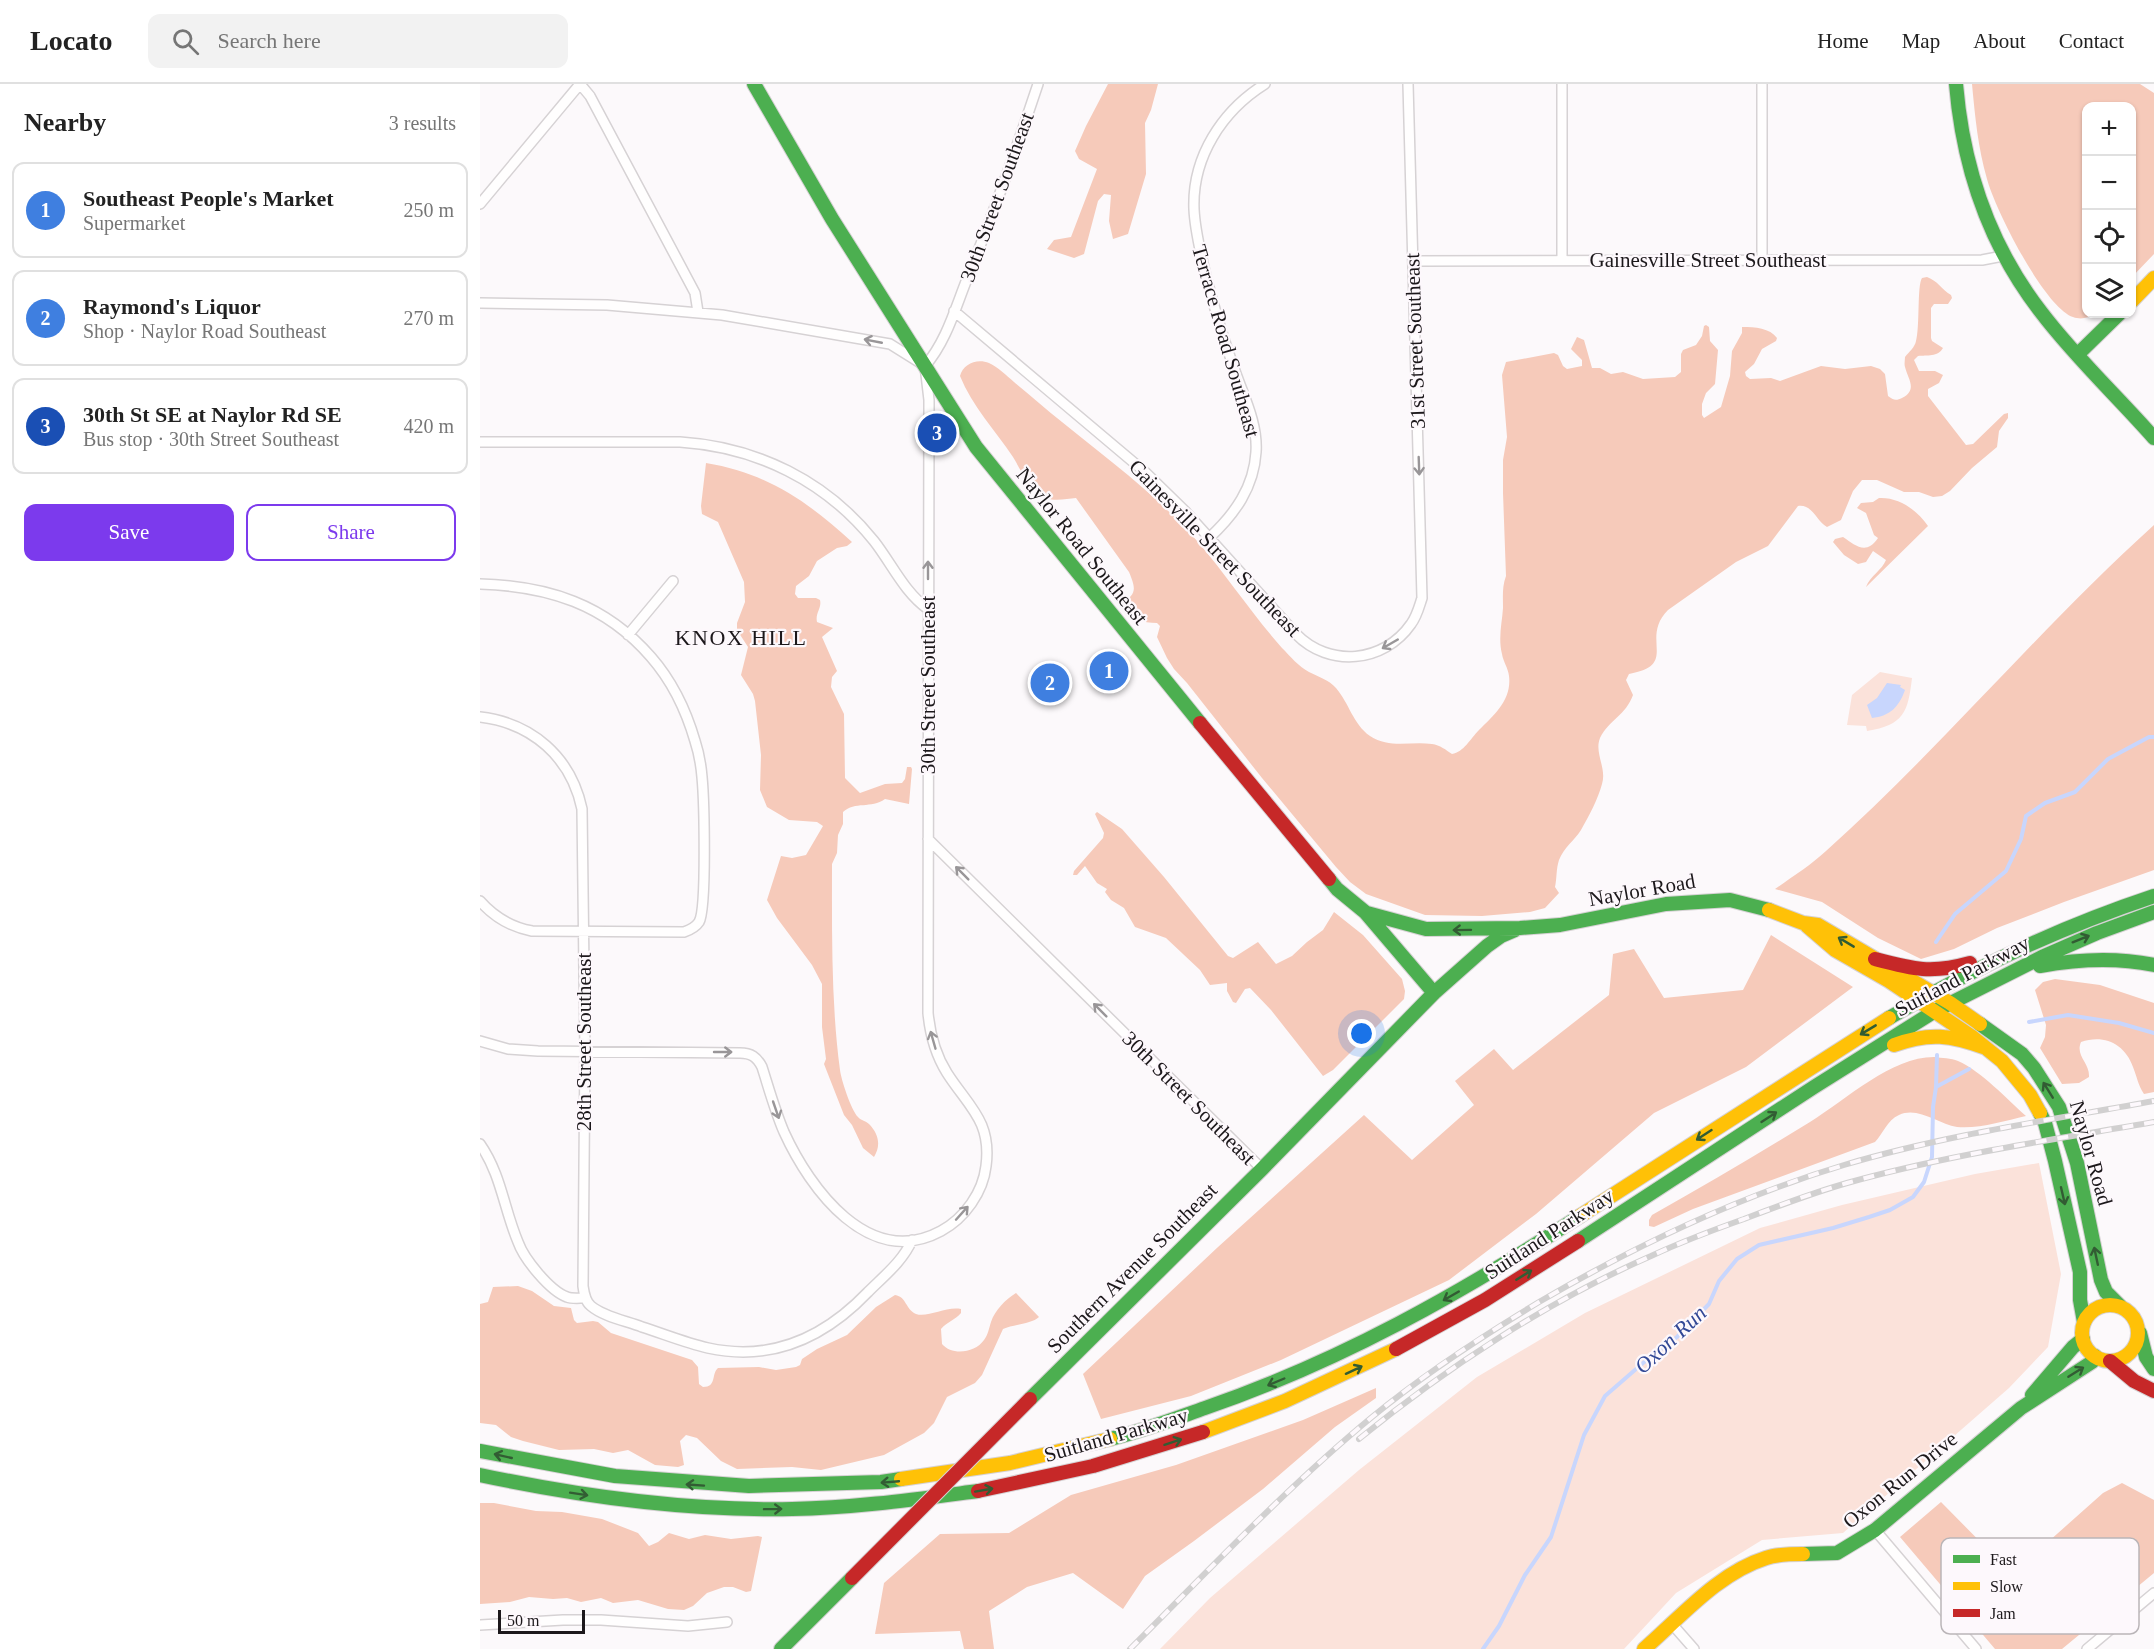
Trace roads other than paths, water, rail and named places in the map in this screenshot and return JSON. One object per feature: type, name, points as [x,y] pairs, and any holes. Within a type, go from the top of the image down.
[{"type":"main road","name":"Naylor Road Southeast","points":[[754,84],[813,189],[955,416],[1020,504],[1303,850],[1337,889],[1365,912],[1434,993]]},
{"type":"main road","points":[[1956,84],[1960,130],[1972,181],[1986,221],[2003,256],[2042,313],[2154,438]]},
{"type":"main road","points":[[2136,297],[2154,278]]},
{"type":"main road","points":[[2078,354],[2115,318]]},
{"type":"main road","name":"Suitland Parkway","points":[[480,1451],[610,1476],[709,1485],[813,1487],[890,1482],[948,1475],[1036,1459],[1146,1430],[1248,1394],[1366,1342],[1420,1314],[1501,1266],[1831,1053],[1918,1000],[2018,949],[2079,923],[2154,896]]},
{"type":"main road","name":"Naylor Road","points":[[1365,912],[1426,929],[1520,928],[1560,925],[1666,904],[1730,900],[1763,907],[1803,923],[1818,925],[1950,1003],[2022,1054],[2034,1068],[2058,1107],[2077,1163],[2101,1280],[2106,1292],[2120,1306]]},
{"type":"main road","name":"Suitland Parkway","points":[[480,1474],[608,1499],[696,1507],[802,1509],[926,1499],[1049,1477],[1206,1431],[1353,1370],[1420,1336],[1521,1278],[1935,1011],[2009,972],[2093,934],[2154,912]]},
{"type":"main road","name":"Naylor Road","points":[[1803,923],[1835,950],[1935,1011],[1986,1048],[2010,1070],[2025,1089],[2044,1124],[2055,1161],[2080,1272],[2080,1300],[2084,1322]]},
{"type":"main road","name":"Southern Avenue Southeast","points":[[781,1649],[1262,1169],[1434,993],[1487,946],[1501,936],[1520,928]]},
{"type":"main road","points":[[1875,959],[1915,970],[1933,972],[2018,949]]},
{"type":"main road","points":[[2009,972],[2088,958],[2116,959],[2154,965]]},
{"type":"main road","points":[[1857,1060],[1914,1038],[1932,1035],[1957,1037],[1986,1048]]},
{"type":"main road","points":[[2154,1369],[2145,1353],[2138,1324],[2128,1311],[2120,1306],[2112,1305],[2096,1309],[2084,1322],[2085,1346],[2095,1356],[2110,1361],[2134,1381],[2154,1391]]},
{"type":"main road","points":[[2110,1361],[2119,1360],[2134,1349],[2138,1324]]},
{"type":"main road","name":"Oxon Run Drive","points":[[2021,1408],[2073,1347],[2083,1339]]},
{"type":"main road","name":"Oxon Run Drive","points":[[1644,1649],[1714,1587],[1737,1571],[1755,1562],[1786,1554],[1837,1553],[1875,1530],[2021,1408],[2092,1362],[2095,1356]]},
{"type":"street","points":[[480,204],[580,84],[590,96],[695,293],[698,312]]},
{"type":"street","name":"30th Street Southeast","points":[[1038,84],[995,209],[937,352],[925,366],[929,400],[928,839],[1262,1169]]},
{"type":"street","name":"Terrace Road Southeast","points":[[1209,538],[1230,516],[1249,486],[1256,445],[1254,425],[1223,338],[1198,244],[1194,207],[1196,183],[1203,158],[1219,126],[1239,103],[1265,84]]},
{"type":"street","name":"31st Street Southeast","points":[[1408,84],[1422,598]]},
{"type":"street","points":[[1562,84],[1562,260]]},
{"type":"street","points":[[1762,84],[1762,260]]},
{"type":"street","name":"Gainesville Street Southeast","points":[[1413,261],[1982,260],[2003,256]]},
{"type":"street","points":[[480,303],[585,304],[698,312],[890,344],[925,366]]},
{"type":"street","name":"Gainesville Street Southeast","points":[[954,311],[1145,472],[1311,647],[1348,658],[1367,655],[1391,645],[1411,625],[1422,598]]},
{"type":"street","points":[[480,442],[680,442],[710,445],[762,459],[800,477],[835,501],[874,541],[909,592],[928,609]]},
{"type":"street","points":[[628,635],[673,581]]},
{"type":"street","points":[[480,584],[523,586],[558,595],[591,609],[628,635],[652,658],[683,706],[696,744],[703,790],[701,916],[696,926],[684,932],[538,932],[517,927],[498,917],[480,901]]},
{"type":"street","name":"28th Street Southeast","points":[[480,717],[514,724],[532,733],[558,756],[572,777],[580,797],[584,820],[583,1264],[585,1298]]},
{"type":"street","points":[[480,1041],[508,1049],[538,1051],[740,1053],[754,1057],[762,1067],[779,1120],[792,1148],[813,1180],[846,1219],[872,1235],[891,1240],[912,1240],[941,1231],[964,1212],[980,1190],[987,1158],[985,1136],[978,1114],[943,1066],[930,1033],[927,998],[928,839]]},
{"type":"street","points":[[480,1143],[498,1176],[518,1243],[525,1256],[539,1273],[562,1294],[574,1299],[585,1298],[591,1306],[621,1320],[705,1347],[740,1352],[775,1348],[814,1335],[841,1318],[905,1255],[912,1240]]},
{"type":"street","points":[[1875,1530],[1941,1607]]},
{"type":"street","points":[[2139,1606],[2154,1593]]},
{"type":"street","points":[[480,1625],[563,1620],[688,1626],[727,1622]]},
{"type":"street","points":[[1672,1624],[1694,1649]]},
{"type":"street","points":[[1964,1634],[1977,1649]]},
{"type":"street","points":[[2087,1649],[2105,1634]]},
{"type":"water","points":[[1887,683],[1901,685],[1900,687],[1905,690],[1903,696],[1889,713],[1872,718],[1867,705],[1877,698]]},
{"type":"waterway","name":"Oxon Run","points":[[1936,942],[1955,914],[2006,871],[2021,839],[2026,816],[2045,803],[2075,792],[2108,759],[2149,737],[2154,737]]},
{"type":"waterway","points":[[2029,1022],[2068,1015],[2119,1023],[2154,1033]]},
{"type":"waterway","name":"Oxon Run","points":[[1483,1649],[1499,1626],[1525,1575],[1551,1537],[1584,1435],[1605,1396],[1677,1337],[1709,1304],[1719,1281],[1737,1259],[1759,1245],[1869,1217],[1890,1210],[1913,1197],[1924,1182],[1932,1157],[1937,1055]]},
{"type":"waterway","points":[[1936,1087],[1969,1069]]},
{"type":"railway","points":[[1130,1649],[1278,1501],[1372,1417],[1474,1342],[1612,1261],[1687,1224],[1765,1192],[1844,1165],[1920,1145],[2154,1101]]},
{"type":"railway","points":[[1359,1439],[1462,1362],[1536,1315],[1612,1274],[1697,1236],[1808,1195],[1885,1173],[1999,1149],[2154,1122]]},
{"type":"place","name":"30th St SE at Naylor Rd SE","points":[[937,433]]},
{"type":"place","name":"Southeast People's Market","points":[[1109,671]]},
{"type":"place","name":"Raymond's Liquor","points":[[1050,683]]},
{"type":"district","name":"KNOX HILL","points":[[741,637]]}]
